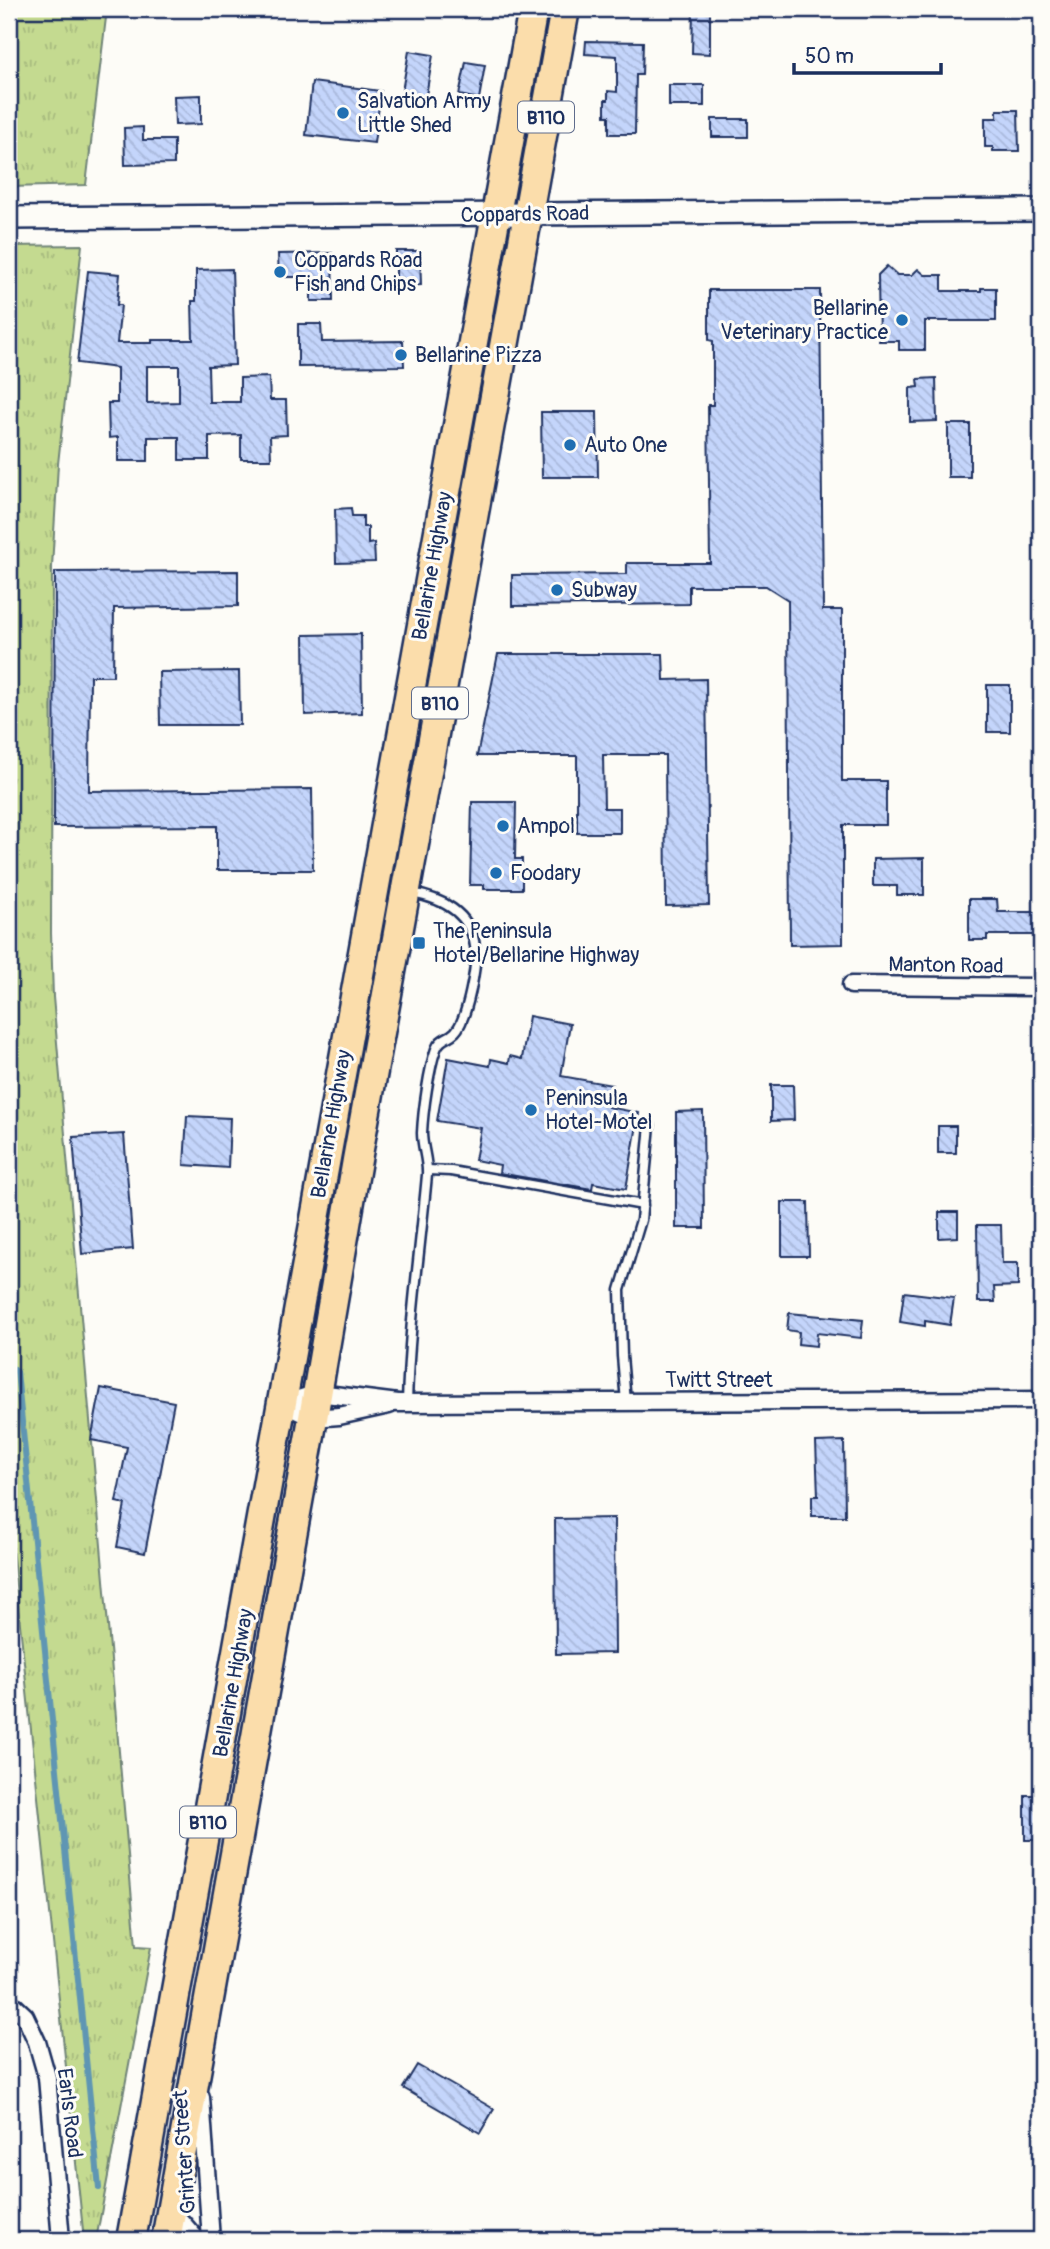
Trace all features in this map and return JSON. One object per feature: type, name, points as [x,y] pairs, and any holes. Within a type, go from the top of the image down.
[{"type":"highway","name":"Bellarine Highway","points":[[131,2240],[533,9]]},
{"type":"highway","name":"Bellarine Highway","points":[[166,2240],[565,9]]},
{"type":"highway","points":[[149,2144],[171,2210]]},
{"type":"street","name":"Coppards Road","points":[[9,218],[1041,209]]},
{"type":"street","name":"Manton Road","points":[[850,985],[1041,987]]},
{"type":"street","name":"Twitt Street","points":[[283,1405],[1041,1400]]},
{"type":"street","name":"Twitt Street","points":[[283,1405],[316,1406],[339,1416],[402,1403]]},
{"type":"street","name":"Earls Road","points":[[9,2001],[25,2016],[37,2042],[47,2077],[61,2240]]},
{"type":"street","name":"Grinter Street","points":[[198,2060],[211,2240]]},
{"type":"street","name":"Grinter Street","points":[[171,2210],[197,2240]]},
{"type":"lane","points":[[402,1403],[428,1170],[422,1134],[433,1060],[442,1039],[456,1031],[460,1025],[476,971],[477,957],[475,942],[458,911],[430,896],[406,892]]},
{"type":"lane","points":[[626,1402],[620,1290],[633,1251],[643,1205],[650,1125]]},
{"type":"lane","points":[[428,1170],[451,1171],[643,1205]]},
{"type":"green space","points":[[9,9],[107,9],[86,185],[9,187]]},
{"type":"green space","points":[[82,245],[58,464],[52,567],[53,997],[136,1946],[151,1947],[96,2240],[84,2240],[9,1518],[9,246]]},
{"type":"building","points":[[693,10],[710,10],[710,54],[692,53]]},
{"type":"building","points":[[586,41],[643,42],[642,75],[636,75],[635,134],[609,134],[609,116],[605,116],[605,100],[608,100],[608,91],[617,92],[617,56],[585,54]]},
{"type":"building","points":[[409,51],[433,55],[425,101],[401,97]]},
{"type":"building","points":[[466,62],[485,65],[479,99],[459,95]]},
{"type":"building","name":"Salvation Army Little Shed","points":[[312,82],[381,91],[374,143],[306,135]]},
{"type":"building","points":[[669,85],[704,85],[704,106],[669,106]]},
{"type":"building","points":[[201,95],[201,124],[175,125],[174,96]]},
{"type":"building","points":[[997,110],[1018,110],[1019,151],[993,151],[993,147],[985,147],[985,118],[997,118]]},
{"type":"building","points":[[712,119],[748,119],[748,137],[712,137]]},
{"type":"building","points":[[143,127],[143,140],[174,140],[174,164],[125,165],[124,128]]},
{"type":"building","points":[[396,251],[420,251],[421,285],[396,286]]},
{"type":"building","points":[[332,253],[333,301],[311,301],[311,277],[279,277],[278,254]]},
{"type":"building","name":"Bellarine Veterinary Practice","points":[[887,266],[897,275],[912,275],[918,269],[925,275],[942,275],[942,291],[981,291],[981,288],[996,288],[996,321],[925,321],[925,350],[899,350],[899,341],[879,341],[878,275]]},
{"type":"building","points":[[232,269],[235,365],[208,366],[209,402],[240,402],[240,378],[269,377],[270,400],[286,400],[287,435],[270,436],[271,459],[241,459],[241,435],[209,436],[209,460],[179,460],[179,437],[148,437],[148,461],[118,461],[118,437],[109,438],[108,403],[117,403],[117,368],[77,363],[88,271],[120,274],[117,305],[121,305],[117,343],[152,343],[152,340],[193,340],[192,301],[196,301],[196,270]],"holes":[[[147,366],[179,366],[179,402],[147,403]]]},
{"type":"building","points":[[709,290],[820,290],[823,610],[842,610],[842,781],[886,781],[886,825],[843,825],[843,944],[790,945],[788,600],[766,586],[689,586],[689,604],[512,606],[512,575],[627,574],[627,563],[710,563],[708,405],[713,405],[713,341],[709,340]]},
{"type":"building","points":[[298,324],[321,324],[322,342],[403,341],[404,366],[298,367]]},
{"type":"building","points":[[936,378],[937,421],[910,422],[910,388],[919,387],[918,379]]},
{"type":"building","name":"Auto One","points":[[541,412],[597,412],[598,477],[542,477]]},
{"type":"building","points":[[948,424],[970,424],[970,477],[948,477]]},
{"type":"building","points":[[351,508],[352,516],[363,516],[363,527],[368,527],[368,544],[374,543],[375,562],[336,563],[335,509]]},
{"type":"building","points":[[238,571],[238,606],[114,608],[113,676],[90,676],[89,791],[312,789],[313,870],[217,870],[217,826],[54,827],[55,572]]},
{"type":"building","points":[[361,634],[362,713],[305,715],[304,635]]},
{"type":"building","points":[[498,654],[663,654],[664,680],[706,679],[709,905],[666,906],[665,755],[603,755],[604,808],[620,808],[620,833],[577,833],[577,756],[477,756]]},
{"type":"building","points":[[239,671],[240,725],[160,725],[159,672]]},
{"type":"building","points":[[987,685],[1010,685],[1010,732],[987,732]]},
{"type":"building","points":[[472,802],[516,802],[515,859],[522,859],[522,889],[484,889],[484,885],[470,885]]},
{"type":"building","points":[[924,858],[924,895],[897,895],[897,886],[873,886],[873,859]]},
{"type":"building","points":[[969,899],[997,899],[998,912],[1041,912],[1041,935],[987,935],[987,940],[969,940]]},
{"type":"building","name":"Peninsula Hotel-Motel","points":[[529,1016],[570,1024],[561,1076],[612,1085],[608,1107],[639,1113],[626,1189],[593,1183],[592,1189],[499,1173],[500,1165],[475,1160],[481,1128],[437,1121],[448,1058],[490,1066],[491,1059],[509,1063],[510,1056],[522,1059]]},
{"type":"building","points":[[771,1085],[793,1085],[794,1120],[771,1121]]},
{"type":"building","points":[[703,1111],[704,1228],[676,1228],[676,1112]]},
{"type":"building","points":[[187,1116],[230,1118],[228,1168],[184,1165]]},
{"type":"building","points":[[938,1126],[956,1126],[956,1153],[938,1153]]},
{"type":"building","points":[[124,1134],[133,1249],[82,1254],[73,1137]]},
{"type":"building","points":[[782,1202],[808,1202],[809,1256],[782,1256]]},
{"type":"building","points":[[939,1212],[958,1212],[958,1237],[939,1238]]},
{"type":"building","points":[[977,1225],[1001,1225],[1002,1263],[1018,1263],[1018,1286],[994,1287],[995,1302],[978,1302]]},
{"type":"building","points":[[904,1292],[954,1298],[950,1325],[925,1321],[925,1326],[900,1322]]},
{"type":"building","points":[[789,1313],[863,1320],[861,1338],[817,1333],[816,1346],[798,1344],[799,1332],[787,1330]]},
{"type":"building","points":[[101,1388],[174,1402],[145,1553],[117,1547],[125,1504],[116,1502],[127,1447],[91,1440]]},
{"type":"building","points":[[844,1441],[845,1516],[812,1516],[812,1496],[818,1496],[816,1442]]},
{"type":"building","points":[[614,1518],[615,1653],[556,1654],[555,1519]]},
{"type":"building","points":[[1025,1795],[1041,1795],[1041,1840],[1025,1840]]},
{"type":"building","points":[[417,2065],[494,2109],[480,2133],[403,2088]]},
{"type":"waterway","points":[[11,1367],[17,1372],[99,2188]]},
{"type":"place","name":"Salvation Army Little Shed","points":[[343,113]]},
{"type":"place","name":"Coppards Road Fish and Chips","points":[[280,272]]},
{"type":"place","name":"Bellarine Veterinary Practice","points":[[902,320]]},
{"type":"place","name":"Bellarine Pizza","points":[[401,355]]},
{"type":"place","name":"Auto One","points":[[570,445]]},
{"type":"place","name":"Subway","points":[[557,590]]},
{"type":"place","name":"Ampol","points":[[503,826]]},
{"type":"place","name":"Foodary","points":[[496,873]]},
{"type":"place","name":"The Peninsula Hotel/Bellarine Highway","points":[[419,943]]},
{"type":"place","name":"Peninsula Hotel-Motel","points":[[531,1110]]}]
